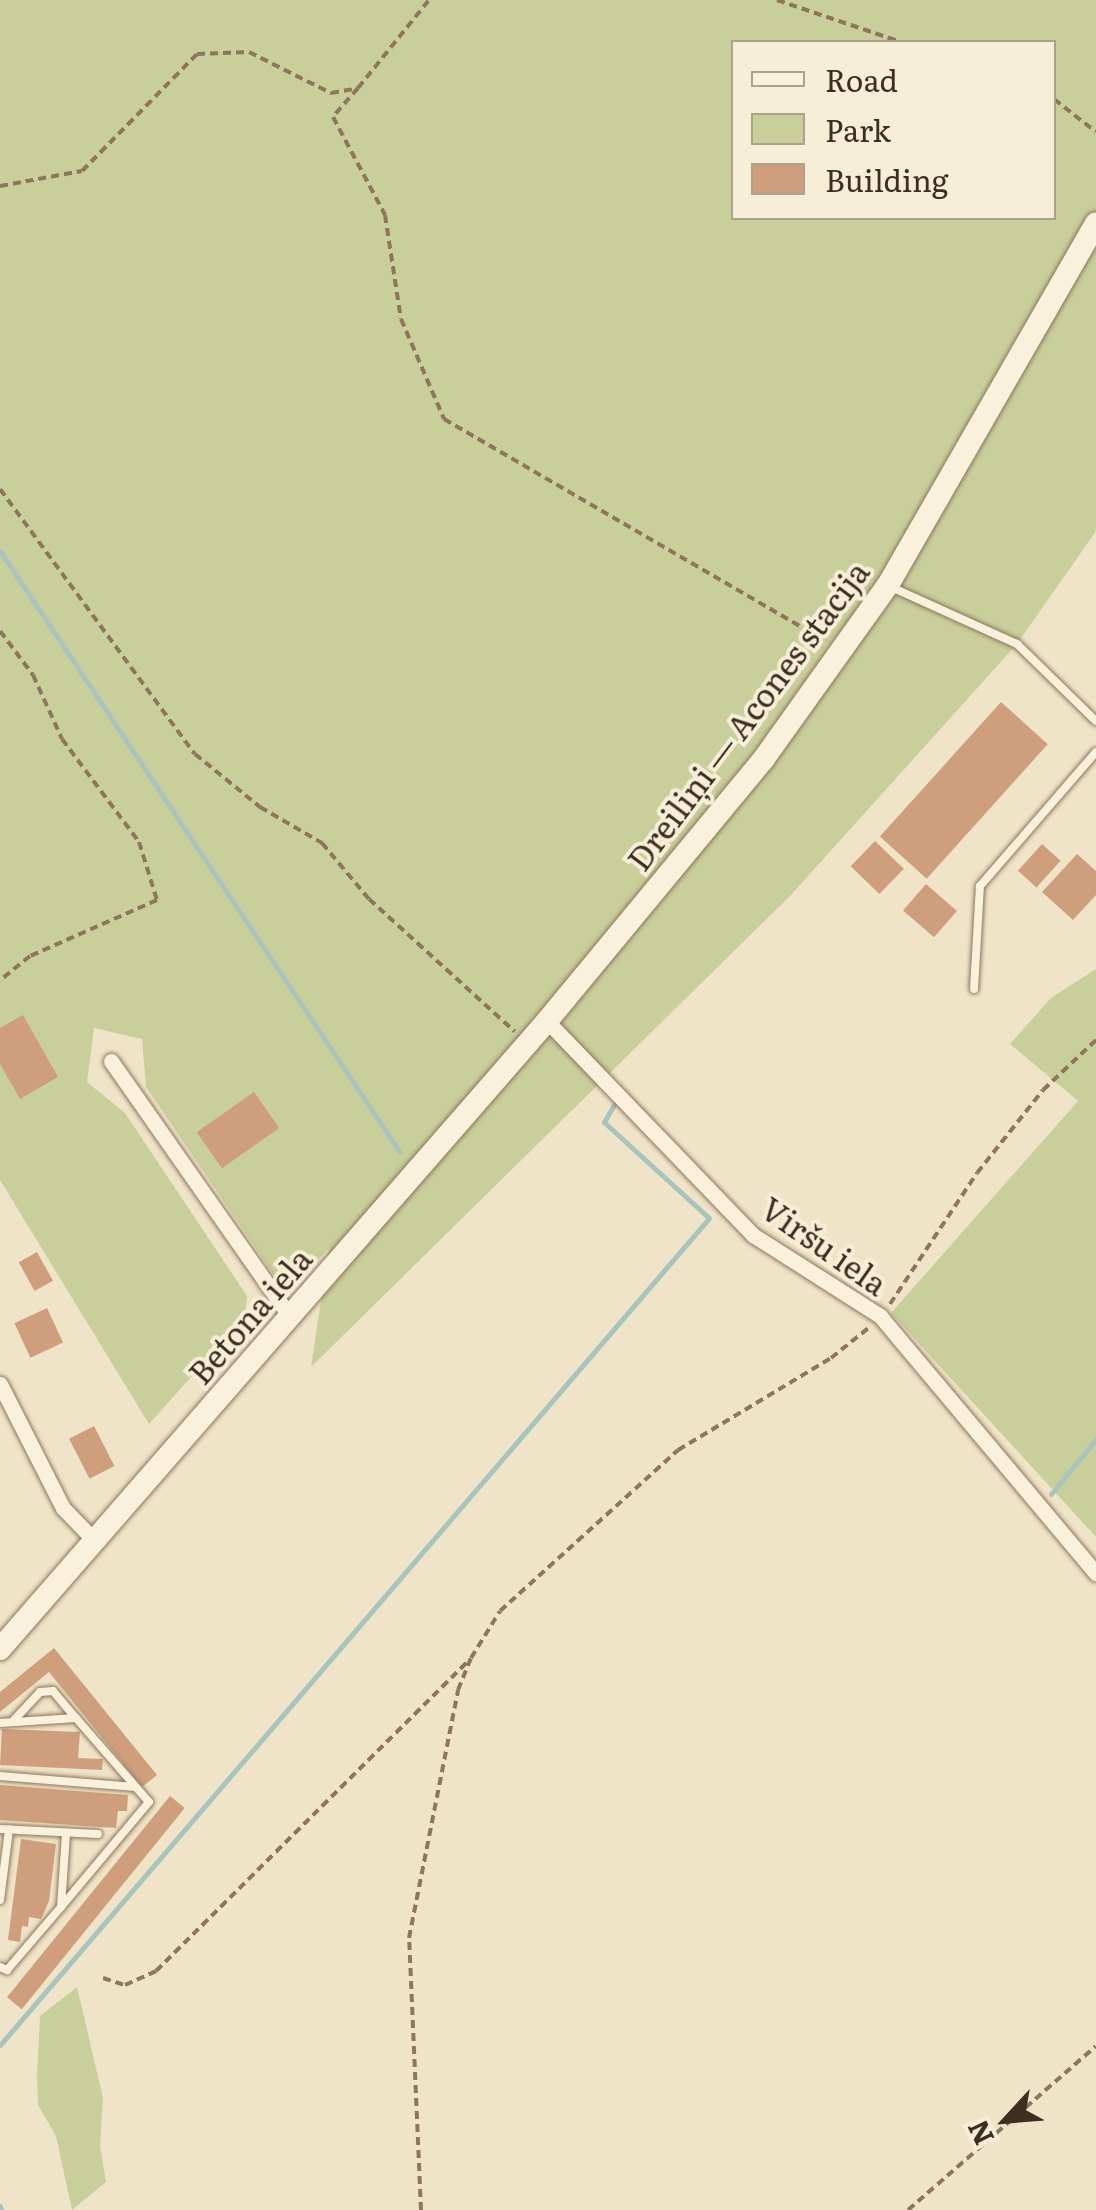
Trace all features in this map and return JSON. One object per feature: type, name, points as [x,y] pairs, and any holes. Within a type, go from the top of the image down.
[{"type":"main road","name":"Dreiliņi — Acones stacija","points":[[547,1022],[763,760],[843,651],[888,585],[1096,224]]},
{"type":"main road","name":"Betona iela","points":[[0,1649],[547,1022]]},
{"type":"street","name":"Viršu iela","points":[[547,1022],[753,1234],[880,1316],[1096,1573]]},
{"type":"street","points":[[112,1060],[289,1316]]},
{"type":"street","points":[[2,1392],[62,1508],[96,1542]]},
{"type":"lane","points":[[888,585],[1018,644],[1096,721]]},
{"type":"lane","points":[[974,989],[980,886],[1096,752]]},
{"type":"lane","points":[[0,1967],[7,1970],[149,1802],[53,1691],[40,1692],[14,1720]]},
{"type":"lane","points":[[0,1723],[76,1718]]},
{"type":"lane","points":[[0,1776],[136,1788]]},
{"type":"lane","points":[[0,1900],[4,1830],[98,1834]]},
{"type":"lane","points":[[61,1906],[66,1833]]},
{"type":"path","points":[[429,0],[333,118],[386,215],[401,319],[444,419],[843,651]]},
{"type":"path","points":[[777,0],[895,40]]},
{"type":"path","points":[[0,186],[82,171],[196,54],[249,52],[331,92],[358,88]]},
{"type":"path","points":[[1056,100],[1096,132]]},
{"type":"path","points":[[0,488],[196,754],[260,807],[322,844],[370,899],[498,1017]]},
{"type":"path","points":[[0,631],[34,676],[62,739],[139,842],[157,900],[30,956],[0,980]]},
{"type":"path","points":[[421,2210],[409,1938],[458,1690],[471,1658],[500,1611],[678,1450],[831,1358],[880,1316],[976,1173],[1042,1090],[1096,1040]]},
{"type":"path","points":[[103,1978],[125,1985],[156,1972],[471,1658]]},
{"type":"path","points":[[908,2210],[1096,2046]]},
{"type":"green space","points":[[0,0],[1096,0],[1096,531],[1017,644],[791,895],[311,1367],[329,1248],[299,1280],[274,1275],[146,1087],[142,1039],[94,1028],[87,1082],[125,1113],[247,1296],[245,1317],[149,1424],[0,1180]]},
{"type":"green space","points":[[1096,969],[1096,1537],[891,1313],[1078,1101],[1010,1044],[1051,998]]},
{"type":"green space","points":[[77,1987],[103,2098],[100,2146],[106,2182],[72,2210],[56,2136],[38,2105],[37,2077],[40,2016]]},
{"type":"building","points":[[1001,702],[1048,744],[927,879],[880,837]]},
{"type":"building","points":[[875,841],[904,869],[879,894],[851,866]]},
{"type":"building","points":[[1042,844],[1061,861],[1036,887],[1018,871]]},
{"type":"building","points":[[1077,854],[1096,871],[1096,895],[1073,920],[1042,892]]},
{"type":"building","points":[[926,884],[957,911],[934,937],[903,910]]},
{"type":"building","points":[[23,1015],[58,1077],[20,1099],[0,1064],[0,1028]]},
{"type":"building","points":[[254,1092],[279,1128],[222,1168],[197,1132]]},
{"type":"building","points":[[37,1252],[53,1281],[35,1291],[19,1262]]},
{"type":"building","points":[[47,1308],[63,1342],[30,1358],[14,1323]]},
{"type":"building","points":[[94,1426],[114,1466],[89,1479],[69,1439]]},
{"type":"building","points":[[54,1648],[157,1775],[142,1787],[49,1672],[0,1712],[0,1692]]},
{"type":"building","points":[[2,1729],[80,1732],[78,1758],[103,1759],[102,1770],[0,1765]]},
{"type":"building","points":[[0,1785],[128,1795],[127,1811],[118,1811],[116,1828],[0,1820]]},
{"type":"building","points":[[170,1796],[185,1808],[22,2009],[7,1997]]},
{"type":"building","points":[[21,1839],[56,1844],[49,1901],[41,1919],[29,1917],[28,1927],[22,1926],[20,1942],[8,1940]]},
{"type":"waterway","points":[[0,551],[399,1151]]},
{"type":"waterway","points":[[0,2045],[709,1218],[604,1122],[614,1105]]},
{"type":"waterway","points":[[1051,1494],[1096,1439]]},
{"type":"waterway","points":[[0,2206],[1,2210]]}]
